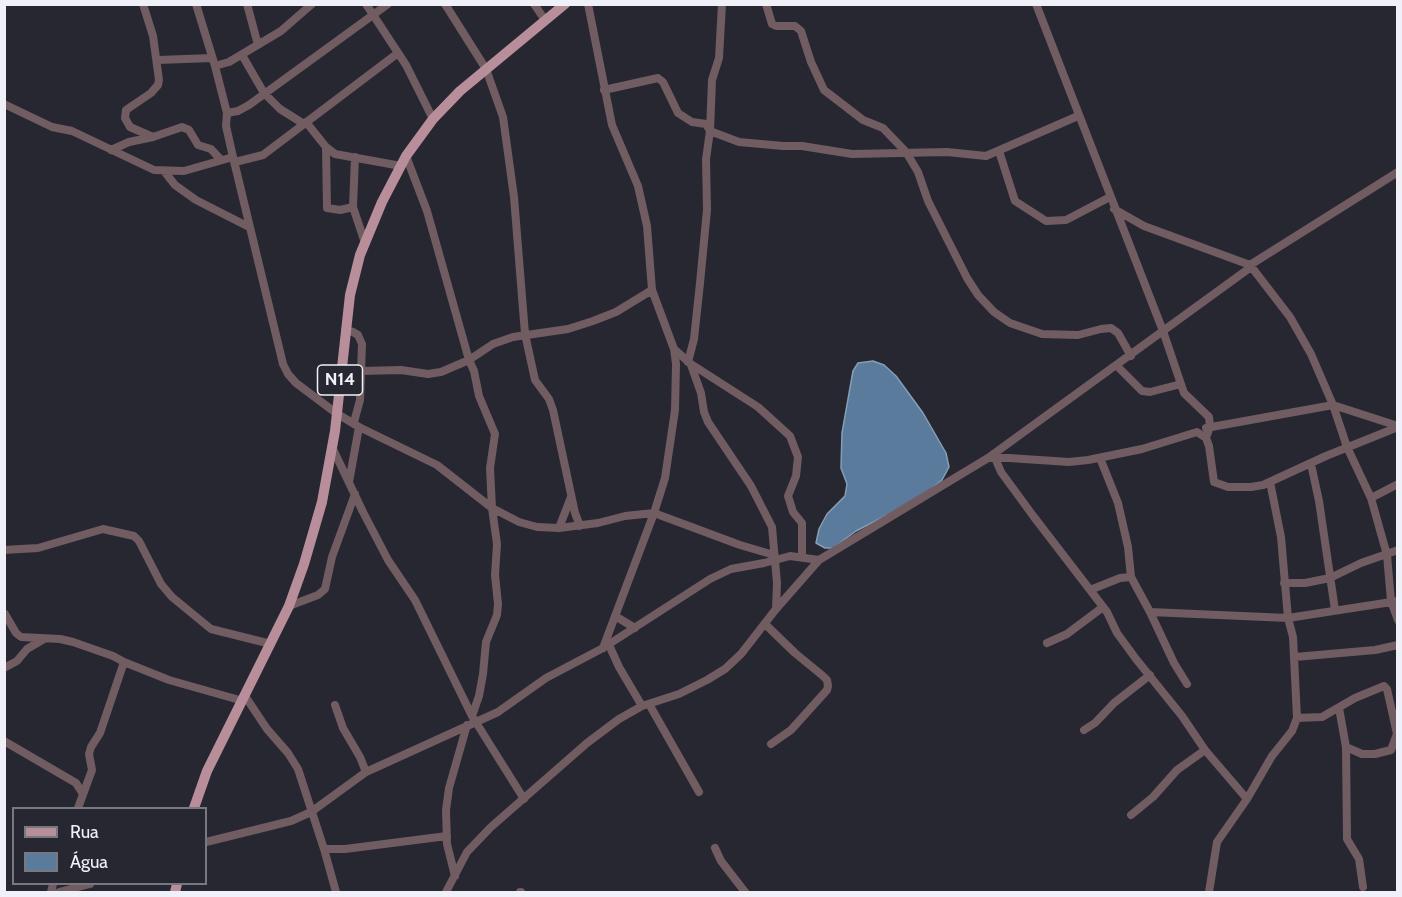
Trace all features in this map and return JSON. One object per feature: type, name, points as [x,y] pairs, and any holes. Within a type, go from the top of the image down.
[{"type":"main road","name":"N14","points":[[194,807],[207,771],[289,606],[322,502],[332,447],[350,295],[360,255],[382,202],[403,161],[433,119],[460,91],[565,4]]},
{"type":"street","points":[[143,4],[150,22],[158,60],[158,85],[125,113],[130,127],[153,136]]},
{"type":"street","points":[[196,4],[227,112],[226,126],[283,364],[296,383],[356,425],[437,465],[492,508],[519,522],[537,527],[559,528],[654,513],[774,558]]},
{"type":"street","points":[[247,4],[258,45]]},
{"type":"street","points":[[158,60],[229,62],[281,31],[312,4]]},
{"type":"street","points":[[366,4],[406,65],[433,119]]},
{"type":"street","points":[[227,112],[244,108],[388,4]]},
{"type":"street","points":[[445,4],[486,69],[503,117],[514,197],[525,334],[535,380],[549,399],[553,410],[571,497],[580,526]]},
{"type":"street","points":[[534,4],[545,20]]},
{"type":"street","points":[[588,4],[612,125],[638,186],[646,226],[652,290],[674,349],[676,364],[674,421],[665,478],[606,646],[699,792]]},
{"type":"street","points":[[722,4],[719,58],[712,80],[700,283],[689,363],[701,393],[708,422],[752,486],[769,517],[777,579],[776,609]]},
{"type":"street","points":[[766,4],[772,24],[795,26],[801,31],[824,90],[863,120],[883,128],[906,152],[918,172],[928,201],[967,278],[978,295],[994,312],[1010,323],[1042,334],[1078,335],[1111,328],[1118,333],[1131,356]]},
{"type":"street","points":[[1036,4],[1163,331],[1184,393],[1209,417],[1210,426],[1206,438]]},
{"type":"street","points":[[4,104],[52,127],[72,131],[154,170],[184,171],[221,160],[263,155],[398,53]]},
{"type":"street","points":[[242,55],[264,93],[280,109],[305,123],[335,154],[403,161],[427,211],[474,371],[479,396],[495,434],[490,468],[498,559],[495,575],[497,615],[486,642],[481,685],[473,717],[467,728],[449,788],[446,810],[447,836],[456,892]]},
{"type":"street","points":[[604,90],[658,78],[663,82],[678,113],[692,122],[706,124],[710,131],[739,142],[802,146],[852,154],[947,152],[976,157],[986,156],[1078,116]]},
{"type":"street","points":[[111,150],[129,141],[185,127],[198,145],[212,149],[221,160]]},
{"type":"street","points":[[326,147],[327,208],[340,210],[353,207]]},
{"type":"street","points":[[999,151],[1015,201],[1046,222],[1066,220],[1110,197]]},
{"type":"street","points":[[355,157],[353,207],[365,243]]},
{"type":"street","points":[[164,171],[175,185],[196,200],[249,227]]},
{"type":"street","points":[[446,892],[467,852],[490,827],[618,719],[645,705],[679,694],[707,681],[725,669],[741,654],[776,609],[819,560],[992,458],[1251,266],[1398,172]]},
{"type":"street","points":[[1114,209],[1144,226],[1251,266],[1303,336],[1333,405],[1347,447],[1371,498],[1387,555],[1398,620]]},
{"type":"street","points":[[341,370],[401,370],[428,374],[441,372],[469,360],[493,344],[525,334],[568,329],[593,321],[616,312],[652,290]]},
{"type":"street","points":[[345,330],[354,332],[361,339],[360,400],[349,482]]},
{"type":"street","points":[[674,349],[689,363],[759,407],[790,436],[798,458],[796,476],[788,496],[793,512],[802,523],[802,557]]},
{"type":"street","points":[[1117,366],[1142,391],[1150,392],[1181,384]]},
{"type":"street","points":[[992,458],[1069,462],[1100,458],[1142,449],[1210,426],[1333,405],[1398,426]]},
{"type":"street","points":[[1197,432],[1206,438],[1209,446],[1209,460],[1214,482],[1228,487],[1263,485],[1398,426]]},
{"type":"street","points":[[332,447],[388,560],[414,600],[473,717],[524,799]]},
{"type":"street","points":[[992,458],[1103,607],[1117,633],[1205,750],[1247,798]]},
{"type":"street","points":[[1100,458],[1118,503],[1128,547],[1131,577],[1187,684]]},
{"type":"street","points":[[1311,464],[1319,501],[1335,610]]},
{"type":"street","points":[[1209,892],[1217,842],[1272,756],[1293,731],[1297,718],[1293,637],[1288,618],[1281,537],[1270,482]]},
{"type":"street","points":[[1371,498],[1398,484]]},
{"type":"street","points":[[289,606],[318,595],[325,589],[332,557],[355,494]]},
{"type":"street","points":[[559,528],[571,497]]},
{"type":"street","points":[[4,550],[38,548],[104,529],[134,536],[139,541],[161,584],[172,597],[211,629],[271,644]]},
{"type":"street","points":[[1284,584],[1330,578],[1361,563],[1398,550]]},
{"type":"street","points":[[473,717],[498,712],[546,678],[606,646],[710,579],[731,569],[790,556],[819,560]]},
{"type":"street","points":[[764,563],[783,589],[792,591]]},
{"type":"street","points":[[1090,590],[1120,578],[1131,577]]},
{"type":"street","points":[[1150,612],[1288,618],[1394,601]]},
{"type":"street","points":[[1047,643],[1067,633],[1103,607]]},
{"type":"street","points":[[5,614],[16,633],[21,637],[73,642],[169,680],[244,699],[288,753],[298,769],[336,892]]},
{"type":"street","points":[[615,616],[635,628]]},
{"type":"street","points":[[765,624],[823,676],[828,686],[827,690],[791,730],[771,744]]},
{"type":"street","points":[[4,668],[17,661],[27,649],[45,639]]},
{"type":"street","points":[[1295,657],[1376,650],[1398,645]]},
{"type":"street","points":[[78,807],[92,770],[89,754],[91,747],[100,733],[124,662]]},
{"type":"street","points":[[1084,730],[1150,675]]},
{"type":"street","points":[[1297,718],[1322,717],[1355,698],[1384,686],[1387,689],[1394,714],[1396,746],[1391,750],[1375,754],[1362,754],[1346,747]]},
{"type":"street","points":[[335,705],[343,728],[360,756],[366,772]]},
{"type":"street","points":[[1339,708],[1346,747],[1347,839],[1359,859],[1363,887]]},
{"type":"street","points":[[207,842],[291,821],[311,812],[366,772],[467,728],[473,717]]},
{"type":"street","points":[[4,741],[76,783],[83,794]]},
{"type":"street","points":[[1131,815],[1153,797],[1177,770],[1205,750]]},
{"type":"street","points":[[324,849],[345,849],[447,836]]},
{"type":"street","points":[[715,848],[721,861],[745,892]]},
{"type":"street","points":[[59,892],[86,885]]},
{"type":"water","points":[[873,361],[884,365],[896,376],[923,413],[946,453],[949,467],[942,480],[927,492],[856,531],[833,548],[825,548],[816,543],[819,529],[827,514],[845,496],[847,484],[841,468],[842,433],[853,371],[858,363]]}]
